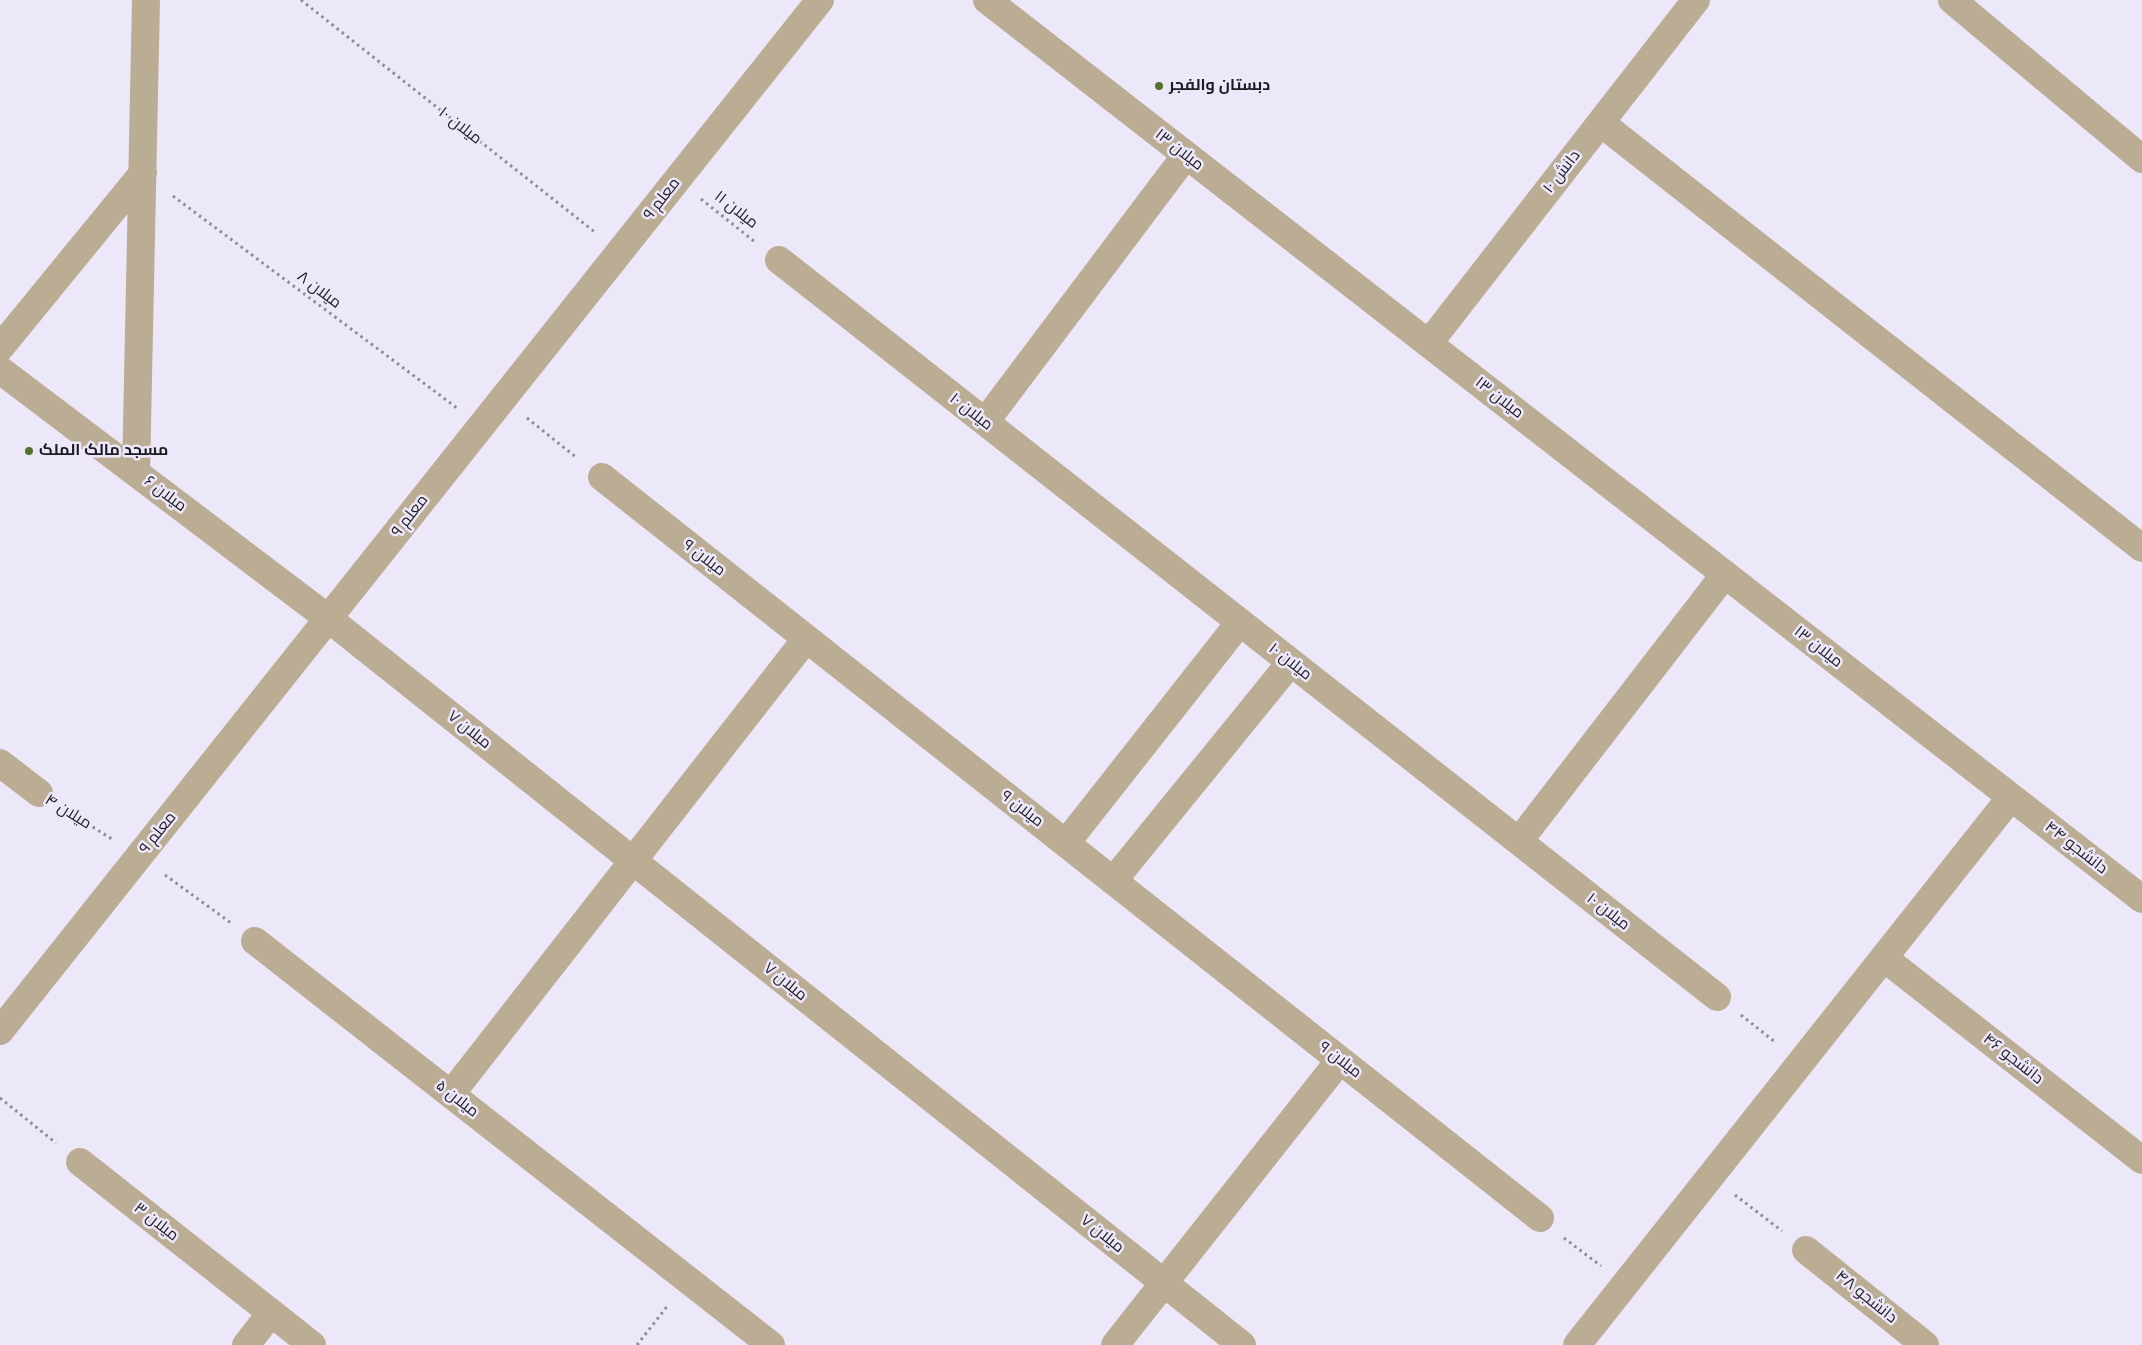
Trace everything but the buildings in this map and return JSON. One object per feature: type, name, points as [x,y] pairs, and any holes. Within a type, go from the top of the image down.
[{"type":"street","points":[[136,473],[146,0]]},
{"type":"street","name":"معلم ۹","points":[[0,1031],[820,0]]},
{"type":"street","name":"میلان ۱۳","points":[[987,0],[2011,797]]},
{"type":"street","name":"دانش ۱۰","points":[[1428,343],[1696,0]]},
{"type":"street","points":[[1952,0],[2142,158]]},
{"type":"street","points":[[1600,123],[2142,548]]},
{"type":"street","points":[[984,422],[1186,155]]},
{"type":"street","points":[[0,348],[142,173]]},
{"type":"street","name":"میلان ۱۰","points":[[779,260],[1717,997]]},
{"type":"street","name":"میلان ۶","points":[[0,370],[329,619]]},
{"type":"street","name":"میلان ۹","points":[[602,477],[1540,1218]]},
{"type":"street","points":[[1519,841],[1725,574]]},
{"type":"street","name":"میلان ۷","points":[[329,619],[1242,1345]]},
{"type":"street","points":[[1066,843],[1240,622]]},
{"type":"street","points":[[451,1094],[806,638]]},
{"type":"street","points":[[1113,881],[1291,662]]},
{"type":"street","name":"میلان ۴","points":[[0,763],[39,793]]},
{"type":"street","points":[[1577,1345],[2011,797]]},
{"type":"street","name":"دانشجو ۴۴","points":[[2011,797],[2142,899]]},
{"type":"street","name":"میلان ۵","points":[[255,941],[771,1345]]},
{"type":"street","name":"دانشجو ۴۶","points":[[1884,958],[2142,1160]]},
{"type":"street","points":[[1115,1345],[1340,1060]]},
{"type":"street","name":"میلان ۳","points":[[80,1162],[312,1345]]},
{"type":"street","name":"دانشجو ۴۸","points":[[1806,1250],[1925,1345]]},
{"type":"street","points":[[246,1345],[271,1313]]},
{"type":"path","name":"میلان ۱۰","points":[[301,0],[620,252]]},
{"type":"path","name":"میلان ۸","points":[[142,173],[481,427]]},
{"type":"path","name":"میلان ۱۱","points":[[677,180],[779,260]]},
{"type":"path","points":[[503,399],[602,477]]},
{"type":"path","name":"میلان ۴","points":[[39,793],[140,856]]},
{"type":"path","points":[[140,856],[255,941]]},
{"type":"path","points":[[1717,997],[1801,1062]]},
{"type":"path","points":[[0,1098],[80,1162]]},
{"type":"path","points":[[1711,1176],[1806,1250]]},
{"type":"path","points":[[1540,1218],[1624,1285]]},
{"type":"path","points":[[637,1345],[688,1280]]},
{"type":"place","name":"دبستان والفجر","points":[[1159,86]]},
{"type":"place","name":"مسجد مالک الملک","points":[[29,451]]}]
